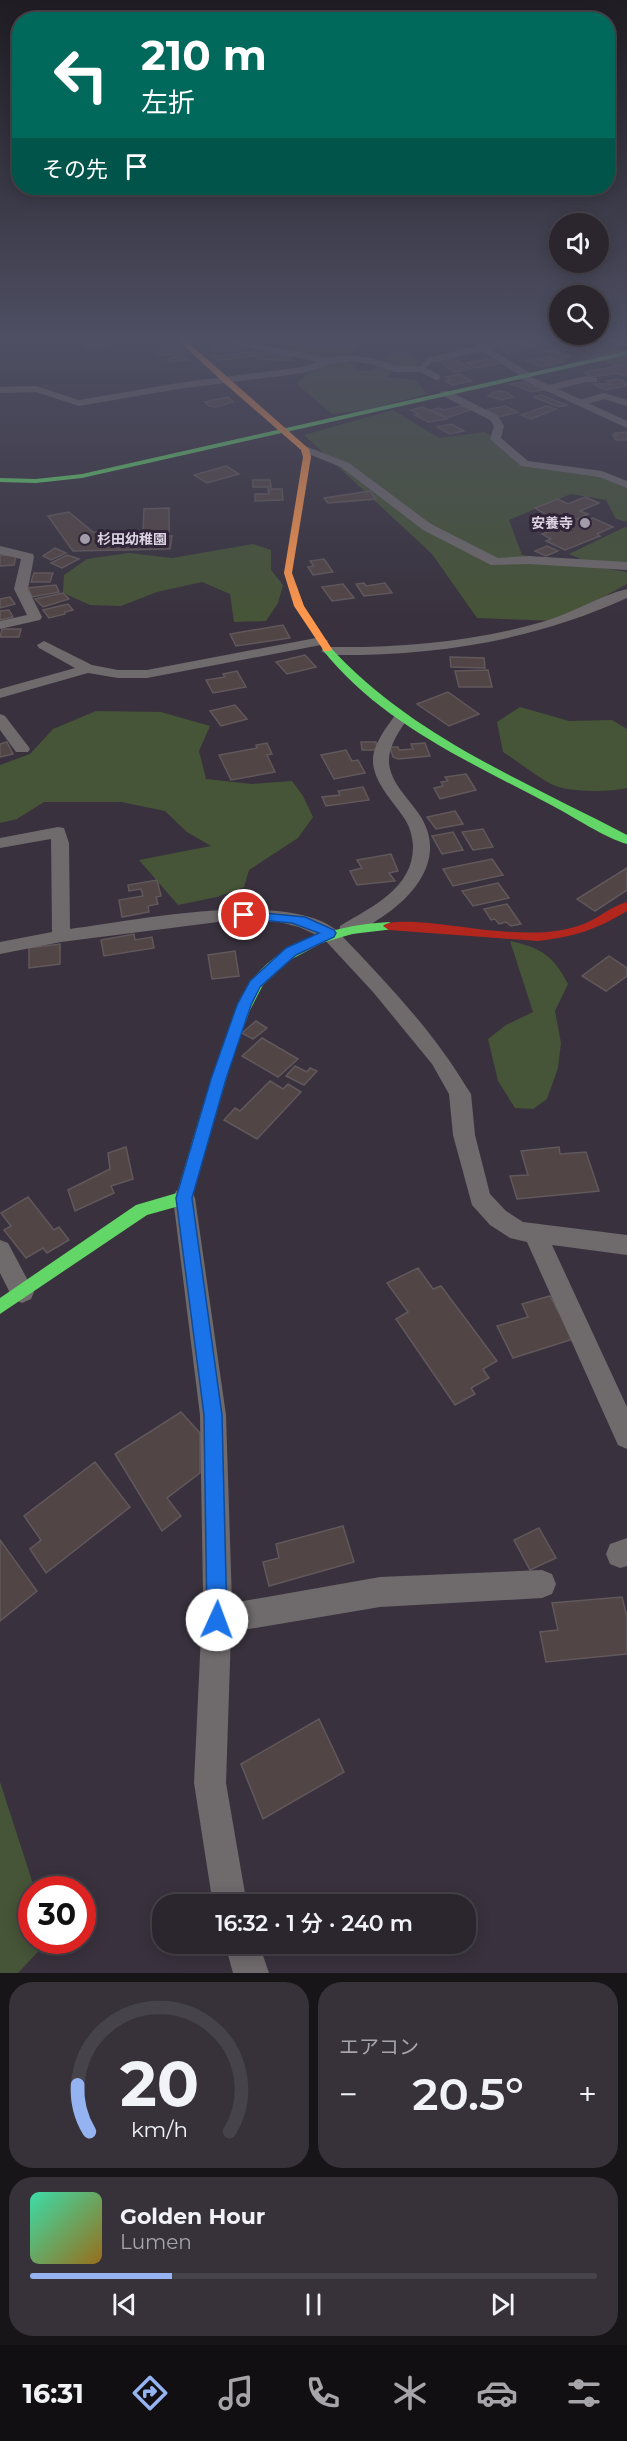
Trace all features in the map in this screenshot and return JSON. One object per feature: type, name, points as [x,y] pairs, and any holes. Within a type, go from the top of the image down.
[{"type":"street","points":[[0,480],[36,481],[82,476],[279,431]]},
{"type":"street","points":[[285,431],[305,449],[345,465],[427,527],[496,562],[540,561],[627,566]]},
{"type":"street","points":[[497,431],[495,439],[525,464],[602,474],[627,485]]},
{"type":"street","points":[[305,449],[307,458],[288,573],[299,606],[324,646],[373,697],[401,717],[446,744],[627,840]]},
{"type":"street","points":[[0,550],[28,557],[21,589],[35,617],[0,625]]},
{"type":"street","points":[[44,645],[88,669],[118,674],[147,674],[324,646],[369,652],[411,649],[508,634],[538,628],[627,593]]},
{"type":"street","points":[[0,694],[88,669]]},
{"type":"street","points":[[228,1894],[210,1783],[217,1620],[213,1415],[184,1198],[219,1079],[244,1005],[255,984],[291,952],[338,932],[386,907],[408,887],[419,872],[423,852],[418,825],[384,778],[381,761],[386,741],[401,717]]},
{"type":"street","points":[[0,719],[22,748]]},
{"type":"street","points":[[0,843],[57,832],[60,843],[61,936]]},
{"type":"street","points":[[0,948],[61,936],[226,915],[279,916],[338,932],[367,925],[397,925],[529,938],[559,935],[586,928],[617,914],[627,906]]},
{"type":"street","points":[[338,932],[439,1059],[460,1094],[464,1135],[480,1198],[498,1218],[518,1231],[627,1245]]},
{"type":"street","points":[[0,1307],[142,1210],[184,1198]]},
{"type":"street","points":[[535,1233],[627,1436]]},
{"type":"street","points":[[0,1250],[22,1292]]},
{"type":"street","points":[[217,1620],[380,1592],[542,1584]]},
{"type":"street","points":[[245,1954],[251,1973]]},
{"type":"green space","points":[[318,431],[428,431],[439,438],[485,432],[527,462],[627,481],[627,522],[616,519],[606,500],[571,494],[509,520],[522,555],[627,572],[627,584],[559,621],[477,618],[432,554],[304,435]]},
{"type":"green space","points":[[627,528],[627,568],[583,560],[569,554]]},
{"type":"green space","points":[[253,544],[271,550],[271,570],[283,585],[278,603],[266,621],[234,622],[230,594],[202,582],[157,592],[121,606],[90,605],[63,593],[64,575],[87,559],[129,553],[172,558]]},
{"type":"green space","points":[[520,707],[569,721],[612,720],[627,729],[627,788],[589,791],[558,787],[503,752],[497,722]]},
{"type":"green space","points":[[96,711],[161,712],[210,726],[199,751],[206,779],[252,784],[292,781],[303,796],[313,817],[298,838],[249,870],[244,887],[217,897],[178,905],[139,860],[211,846],[187,832],[165,811],[121,802],[44,802],[17,819],[0,823],[0,765],[30,754],[53,729]]},
{"type":"green space","points":[[510,941],[545,954],[557,966],[568,984],[555,1011],[561,1043],[558,1068],[547,1099],[533,1109],[515,1108],[498,1081],[488,1039],[506,1025],[533,1012]]},
{"type":"green space","points":[[0,1782],[30,1876],[18,1876],[18,1954],[36,1954],[18,1973],[0,1973]]},
{"type":"building","points":[[445,431],[464,431],[450,434]]},
{"type":"building","points":[[627,432],[627,440],[616,440],[613,435],[617,435],[615,433]]},
{"type":"building","points":[[226,466],[239,474],[207,483],[194,475]]},
{"type":"building","points":[[253,480],[270,480],[271,487],[253,487]]},
{"type":"building","points":[[268,489],[282,489],[283,500],[255,501],[255,494],[269,494]]},
{"type":"building","points":[[370,491],[376,499],[328,503],[324,498]]},
{"type":"building","name":"安養寺","points":[[585,497],[599,503],[580,511],[588,514],[577,519],[586,521],[593,518],[613,527],[597,534],[600,536],[565,550],[546,541],[551,539],[542,534],[548,532],[545,530],[557,525],[562,528],[571,524],[556,517],[553,519],[535,508],[558,499],[568,504]]},
{"type":"building","points":[[169,508],[169,532],[143,533],[144,509]]},
{"type":"building","points":[[69,512],[93,532],[106,533],[103,535],[172,536],[170,549],[73,551],[48,516]]},
{"type":"building","points":[[547,546],[558,551],[546,556],[535,551]]},
{"type":"building","points":[[55,548],[66,553],[51,560],[43,556]]},
{"type":"building","points":[[0,555],[16,556],[14,565],[0,566]]},
{"type":"building","points":[[67,555],[79,559],[62,568],[51,563]]},
{"type":"building","points":[[324,559],[333,572],[313,575],[308,567],[314,566],[310,561]]},
{"type":"building","points":[[34,573],[53,573],[50,582],[31,582]]},
{"type":"building","points":[[364,583],[366,586],[385,583],[392,593],[364,596],[356,584]]},
{"type":"building","points":[[343,584],[354,598],[332,601],[322,587]]},
{"type":"building","points":[[56,585],[59,592],[32,597],[28,588]]},
{"type":"building","points":[[63,593],[69,599],[43,607],[35,599]]},
{"type":"building","points":[[10,597],[15,604],[0,608],[0,599]]},
{"type":"building","points":[[68,604],[73,610],[49,618],[43,610]]},
{"type":"building","points":[[9,610],[13,617],[0,620],[0,611]]},
{"type":"building","points":[[283,625],[290,638],[236,646],[230,634]]},
{"type":"building","points":[[2,629],[21,629],[19,637],[0,637]]},
{"type":"building","points":[[305,655],[316,667],[287,674],[276,662]]},
{"type":"building","points":[[450,657],[484,658],[485,668],[451,667]]},
{"type":"building","points":[[488,670],[492,687],[459,687],[455,671]]},
{"type":"building","points":[[237,671],[246,687],[213,693],[206,680],[225,677],[223,674]]},
{"type":"building","points":[[448,692],[479,714],[449,726],[417,704]]},
{"type":"building","points":[[235,705],[247,719],[221,726],[210,711]]},
{"type":"building","points":[[7,742],[13,754],[0,757],[0,744]]},
{"type":"building","points":[[361,742],[376,742],[377,750],[362,750]]},
{"type":"building","points":[[267,743],[272,754],[267,755],[275,772],[231,780],[219,755],[257,748],[256,745]]},
{"type":"building","points":[[425,743],[430,756],[398,759],[393,757],[390,747],[398,747],[399,750],[413,749],[411,744]]},
{"type":"building","points":[[346,750],[352,761],[358,760],[365,773],[334,779],[321,755]]},
{"type":"building","points":[[466,774],[476,790],[440,799],[434,788],[443,786],[441,782],[448,781],[445,777]]},
{"type":"building","points":[[363,787],[369,800],[326,806],[322,797],[340,795],[338,791]]},
{"type":"building","points":[[455,811],[463,824],[436,829],[427,817]]},
{"type":"building","points":[[483,829],[493,847],[473,850],[462,832]]},
{"type":"building","points":[[453,832],[463,850],[442,854],[432,836]]},
{"type":"building","points":[[391,854],[398,871],[389,873],[395,881],[357,885],[350,871],[362,868],[357,860]]},
{"type":"building","points":[[492,859],[503,875],[453,886],[443,869]]},
{"type":"building","points":[[627,868],[627,890],[595,911],[577,899]]},
{"type":"building","points":[[157,880],[161,896],[156,897],[158,904],[148,906],[149,912],[122,917],[119,900],[143,896],[141,889],[129,891],[128,885]]},
{"type":"building","points":[[498,883],[509,898],[473,906],[462,891]]},
{"type":"building","points":[[507,904],[521,924],[511,926],[506,922],[499,924],[495,919],[491,920],[484,909]]},
{"type":"building","points":[[134,934],[135,940],[152,937],[154,948],[104,956],[101,940]]},
{"type":"building","points":[[60,944],[60,964],[29,968],[29,948]]},
{"type":"building","points":[[235,951],[239,976],[212,979],[208,955]]},
{"type":"building","points":[[609,956],[627,968],[627,976],[606,991],[582,976]]},
{"type":"building","points":[[256,1021],[267,1028],[253,1039],[242,1033]]},
{"type":"building","points":[[262,1038],[298,1059],[278,1077],[242,1056]]},
{"type":"building","points":[[295,1066],[307,1072],[310,1068],[317,1071],[304,1085],[286,1076]]},
{"type":"building","points":[[270,1081],[283,1089],[288,1084],[301,1092],[257,1139],[224,1120],[235,1108],[240,1111]]},
{"type":"building","points":[[126,1147],[133,1179],[111,1186],[114,1193],[75,1211],[68,1190],[110,1169],[108,1153]]},
{"type":"building","points":[[559,1147],[560,1154],[586,1152],[599,1191],[517,1199],[510,1176],[528,1175],[521,1151]]},
{"type":"building","points":[[28,1197],[54,1230],[59,1227],[69,1240],[47,1253],[43,1248],[26,1258],[4,1230],[11,1226],[1,1213]]},
{"type":"building","points":[[418,1268],[433,1289],[441,1286],[497,1361],[483,1369],[489,1378],[471,1388],[475,1394],[455,1405],[396,1319],[408,1312],[387,1283]]},
{"type":"building","points":[[550,1296],[573,1339],[513,1358],[497,1326],[528,1317],[522,1304]]},
{"type":"building","points":[[181,1412],[200,1433],[200,1473],[167,1498],[181,1516],[162,1531],[115,1454]]},
{"type":"building","points":[[95,1462],[130,1507],[46,1573],[30,1549],[41,1540],[24,1516]]},
{"type":"building","points":[[343,1526],[354,1562],[269,1586],[263,1562],[279,1558],[276,1544]]},
{"type":"building","points":[[539,1528],[556,1558],[530,1570],[514,1540]]},
{"type":"building","points":[[0,1540],[37,1591],[0,1621]]},
{"type":"building","points":[[622,1597],[627,1617],[627,1654],[546,1662],[540,1632],[558,1630],[552,1603]]},
{"type":"building","points":[[319,1719],[344,1772],[263,1819],[241,1764]]},
{"type":"traffic: fast","points":[[0,480],[36,481],[82,476],[281,431]]},
{"type":"traffic: fast","points":[[327,649],[365,688],[430,735],[627,840]]},
{"type":"traffic: fast","points":[[0,1307],[142,1210],[184,1198],[212,1099],[243,1010],[253,988],[271,968],[301,947],[317,940],[352,930],[389,926]]},
{"type":"traffic: slow","points":[[284,431],[305,449],[307,457],[288,573],[299,606],[327,649]]},
{"type":"traffic: jam","points":[[389,926],[488,935],[562,934],[586,928],[627,906]]},
{"type":"place","name":"安養寺","points":[[585,523]]},
{"type":"place","name":"杉田幼稚園","points":[[85,539]]},
{"type":"route","points":[[217,1620],[213,1415],[184,1198],[219,1079],[244,1005],[255,984],[291,952],[330,933],[305,922],[279,916],[244,915]]}]
